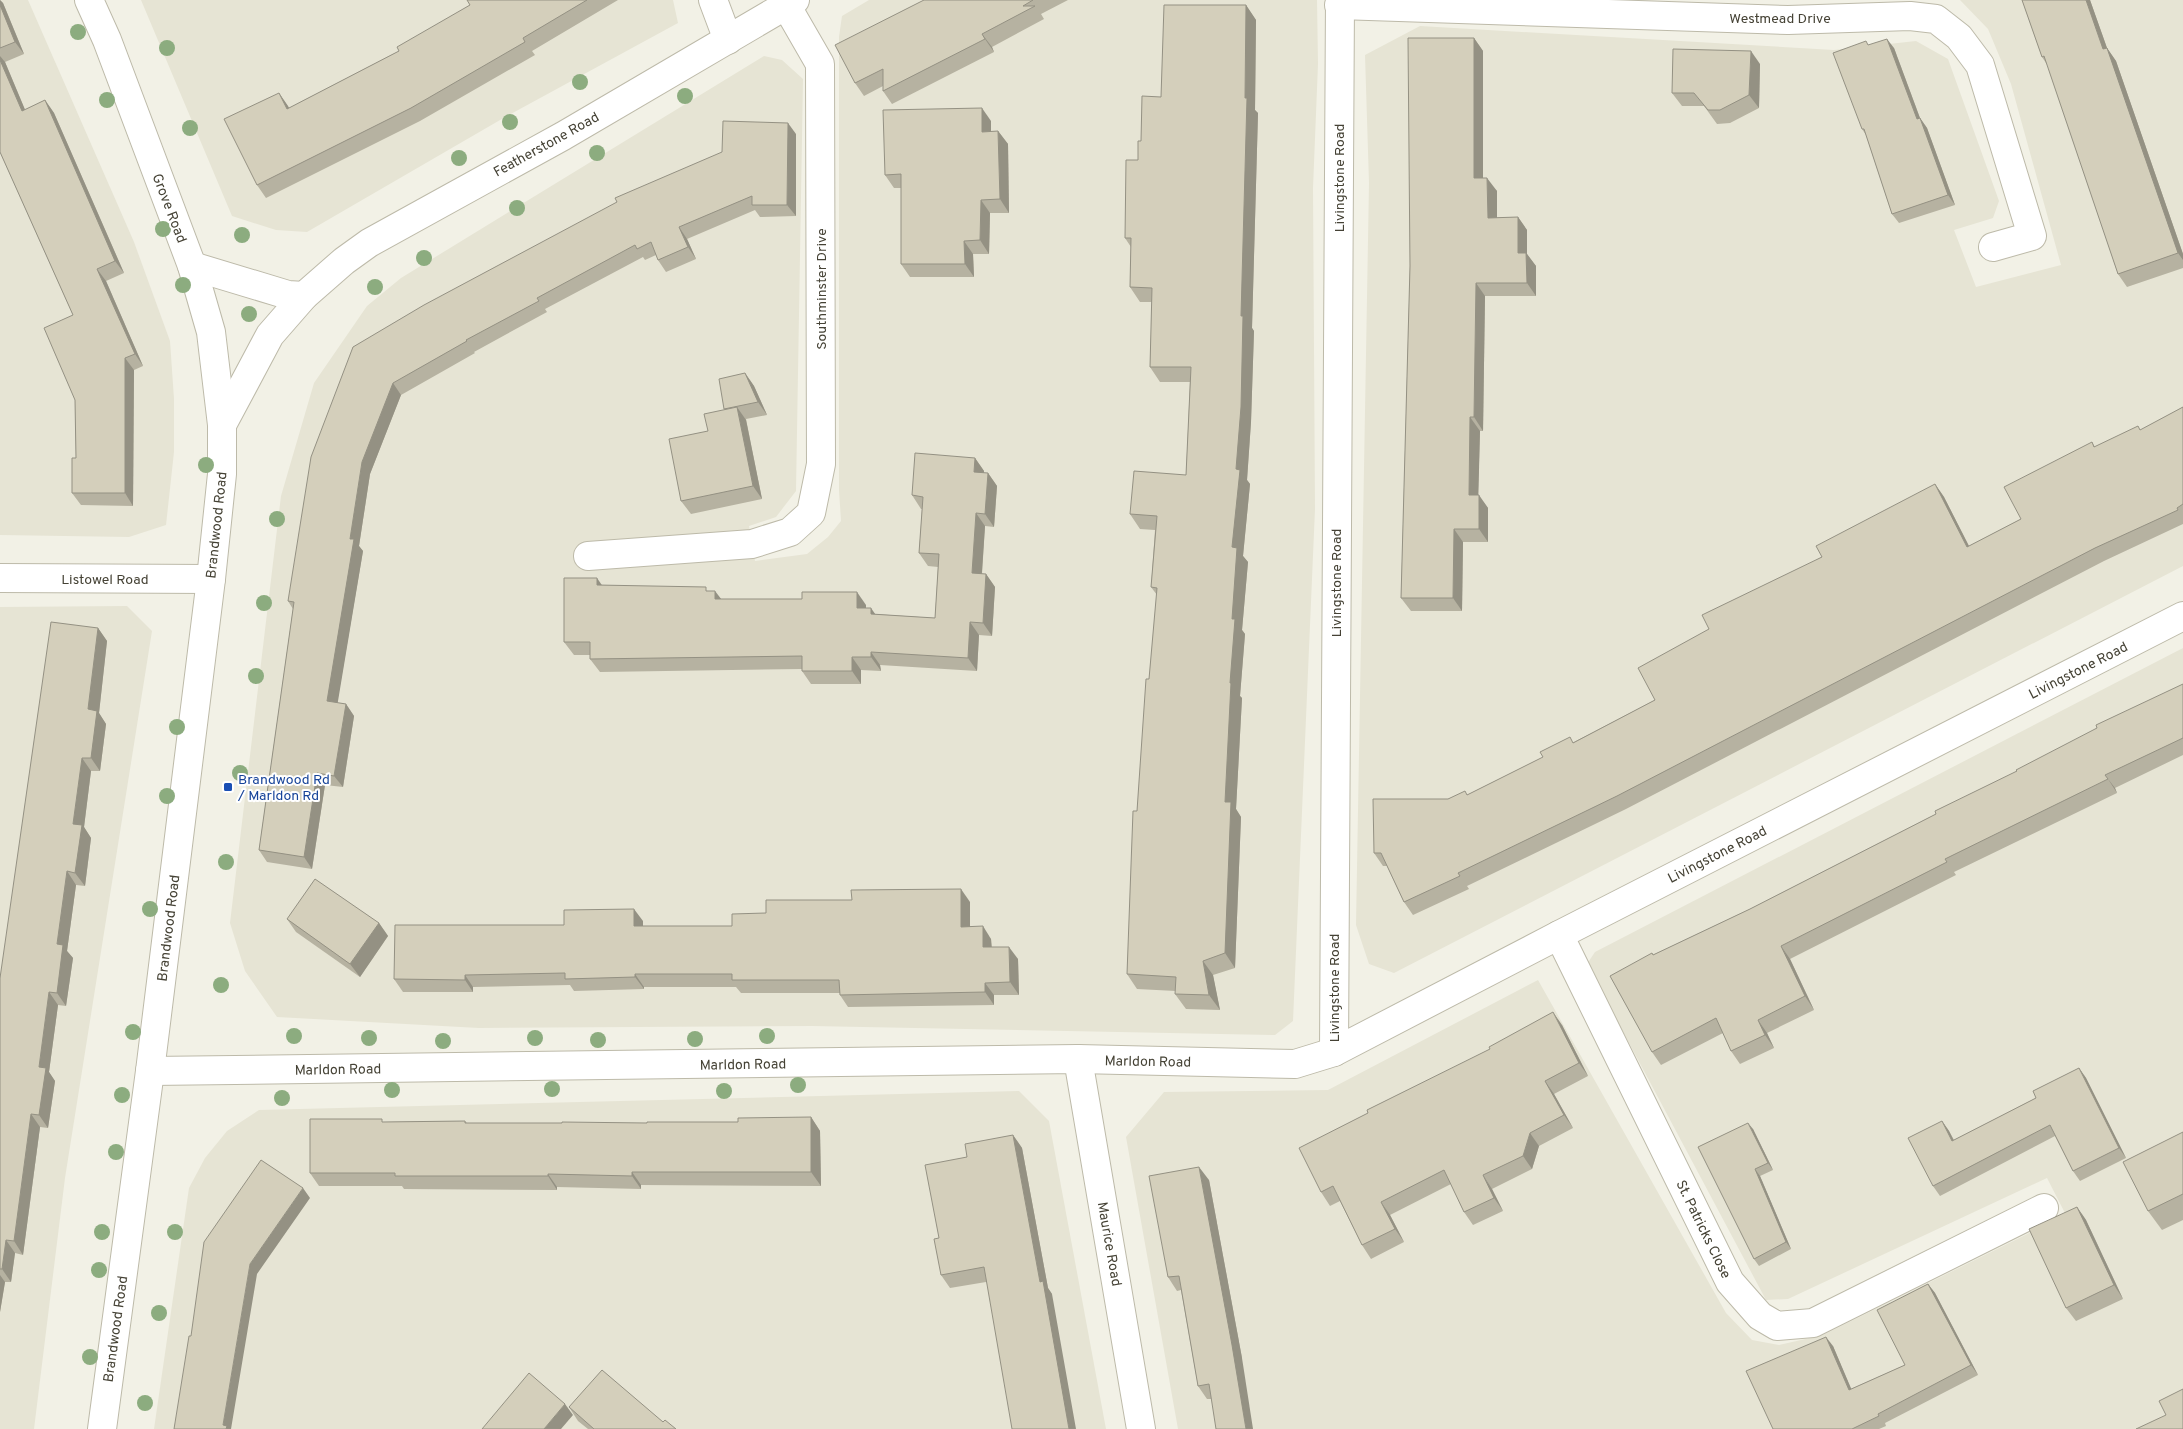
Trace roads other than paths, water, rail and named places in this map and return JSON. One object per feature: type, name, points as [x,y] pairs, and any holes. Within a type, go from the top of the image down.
[{"type":"street","name":"Grove Road","points":[[89,0],[107,40],[192,266],[211,332],[222,425]]},
{"type":"street","points":[[713,0],[728,40]]},
{"type":"street","name":"Featherstone Road","points":[[222,425],[270,335],[304,296],[344,261],[369,243],[562,136],[790,2]]},
{"type":"street","name":"Southminster Drive","points":[[588,556],[752,544],[790,532],[811,513],[821,464],[820,64],[790,2]]},
{"type":"street","name":"Westmead Drive","points":[[1340,2],[1788,20],[1910,16],[1936,19],[1959,37],[1980,64],[2032,236],[1993,247]]},
{"type":"street","name":"Livingstone Road","points":[[1340,2],[1334,1052],[1558,935],[2183,616]]},
{"type":"street","points":[[192,266],[288,295],[304,296]]},
{"type":"street","name":"Brandwood Road","points":[[102,1429],[150,1071],[211,579],[222,474],[222,425]]},
{"type":"street","name":"Listowel Road","points":[[0,578],[211,579]]},
{"type":"street","name":"St. Patricks Close","points":[[1558,935],[1730,1282],[1760,1316],[1777,1326],[1813,1323],[2044,1208]]},
{"type":"street","name":"Marldon Road","points":[[150,1071],[1078,1059],[1295,1064],[1334,1052]]},
{"type":"street","name":"Maurice Road","points":[[1078,1059],[1141,1429]]},
{"type":"place","name":"Brandwood Rd / Marldon Rd","points":[[228,787]]}]
